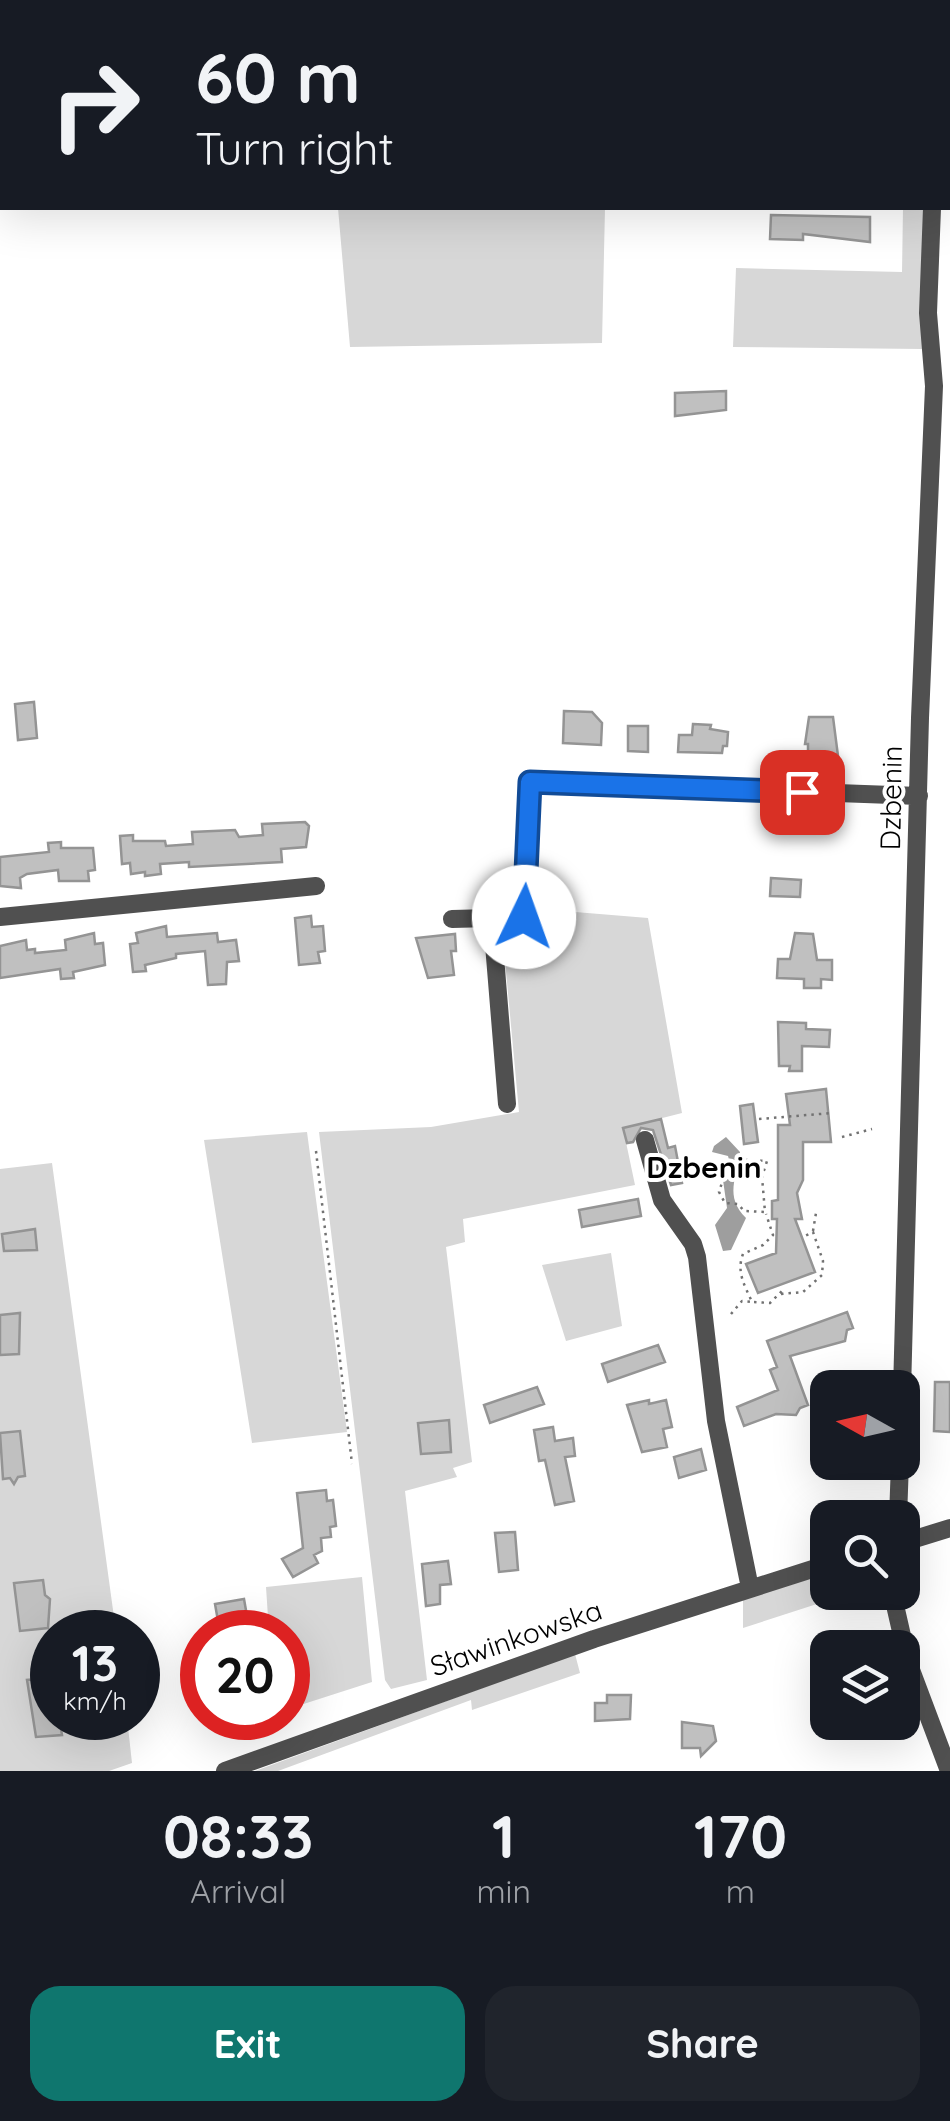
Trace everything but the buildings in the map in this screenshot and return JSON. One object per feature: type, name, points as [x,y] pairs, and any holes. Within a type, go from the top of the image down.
[{"type":"street","name":"Dzbenin","points":[[903,1370],[934,386],[928,313],[932,210]]},
{"type":"street","points":[[452,919],[524,917],[530,782],[918,796]]},
{"type":"street","points":[[0,917],[316,886]]},
{"type":"street","points":[[492,920],[507,1104]]},
{"type":"street","points":[[645,1140],[662,1200],[693,1244],[697,1257],[716,1421],[750,1588]]},
{"type":"street","points":[[920,1537],[950,1528]]},
{"type":"street","name":"Sławinkowska","points":[[225,1771],[588,1642],[810,1570]]},
{"type":"street","points":[[896,1610],[908,1662],[949,1771]]},
{"type":"path","points":[[760,1119],[832,1113]]},
{"type":"path","points":[[842,1136],[872,1128]]},
{"type":"path","points":[[316,1151],[352,1464]]},
{"type":"path","points":[[752,1302],[740,1276],[740,1262],[743,1254],[774,1235],[766,1212],[762,1177],[767,1161],[746,1160],[740,1167],[726,1167],[719,1192],[725,1204],[738,1204],[744,1212],[766,1212]]},
{"type":"path","points":[[732,1314],[742,1300],[770,1303],[782,1292],[803,1292],[822,1275],[823,1261],[813,1232],[816,1213]]},
{"type":"path","points":[[805,1236],[813,1232]]},
{"type":"shaded area","points":[[338,210],[605,210],[602,343],[350,347]]},
{"type":"shaded area","points":[[903,210],[927,210],[922,349],[733,347],[736,268],[902,272]]},
{"type":"shaded area","points":[[563,911],[648,918],[682,1113],[623,1128],[635,1185],[463,1219],[465,1242],[446,1247],[472,1462],[453,1468],[457,1477],[405,1491],[427,1680],[391,1689],[385,1680],[319,1132],[431,1127],[519,1112],[503,939],[561,931]]},
{"type":"shaded area","points":[[307,1132],[347,1432],[252,1443],[204,1140]]},
{"type":"shaded area","points":[[726,1137],[740,1152],[734,1194],[746,1218],[731,1250],[723,1251],[715,1225],[727,1208],[723,1180],[730,1163],[728,1156],[712,1152]]},
{"type":"shaded area","points":[[52,1163],[113,1610],[30,1610],[30,1740],[129,1740],[132,1763],[109,1771],[0,1771],[0,1169]]},
{"type":"shaded area","points":[[611,1253],[622,1326],[566,1341],[542,1265]]},
{"type":"shaded area","points":[[810,1576],[810,1606],[743,1628],[743,1599]]},
{"type":"shaded area","points":[[362,1577],[372,1682],[310,1702],[310,1610],[268,1610],[266,1587]]},
{"type":"shaded area","points":[[575,1654],[580,1673],[472,1710],[471,1700],[278,1771],[255,1771]]},
{"type":"district","name":"Dzbenin","points":[[704,1168]]},
{"type":"route","points":[[524,917],[530,782],[802,792]]}]
